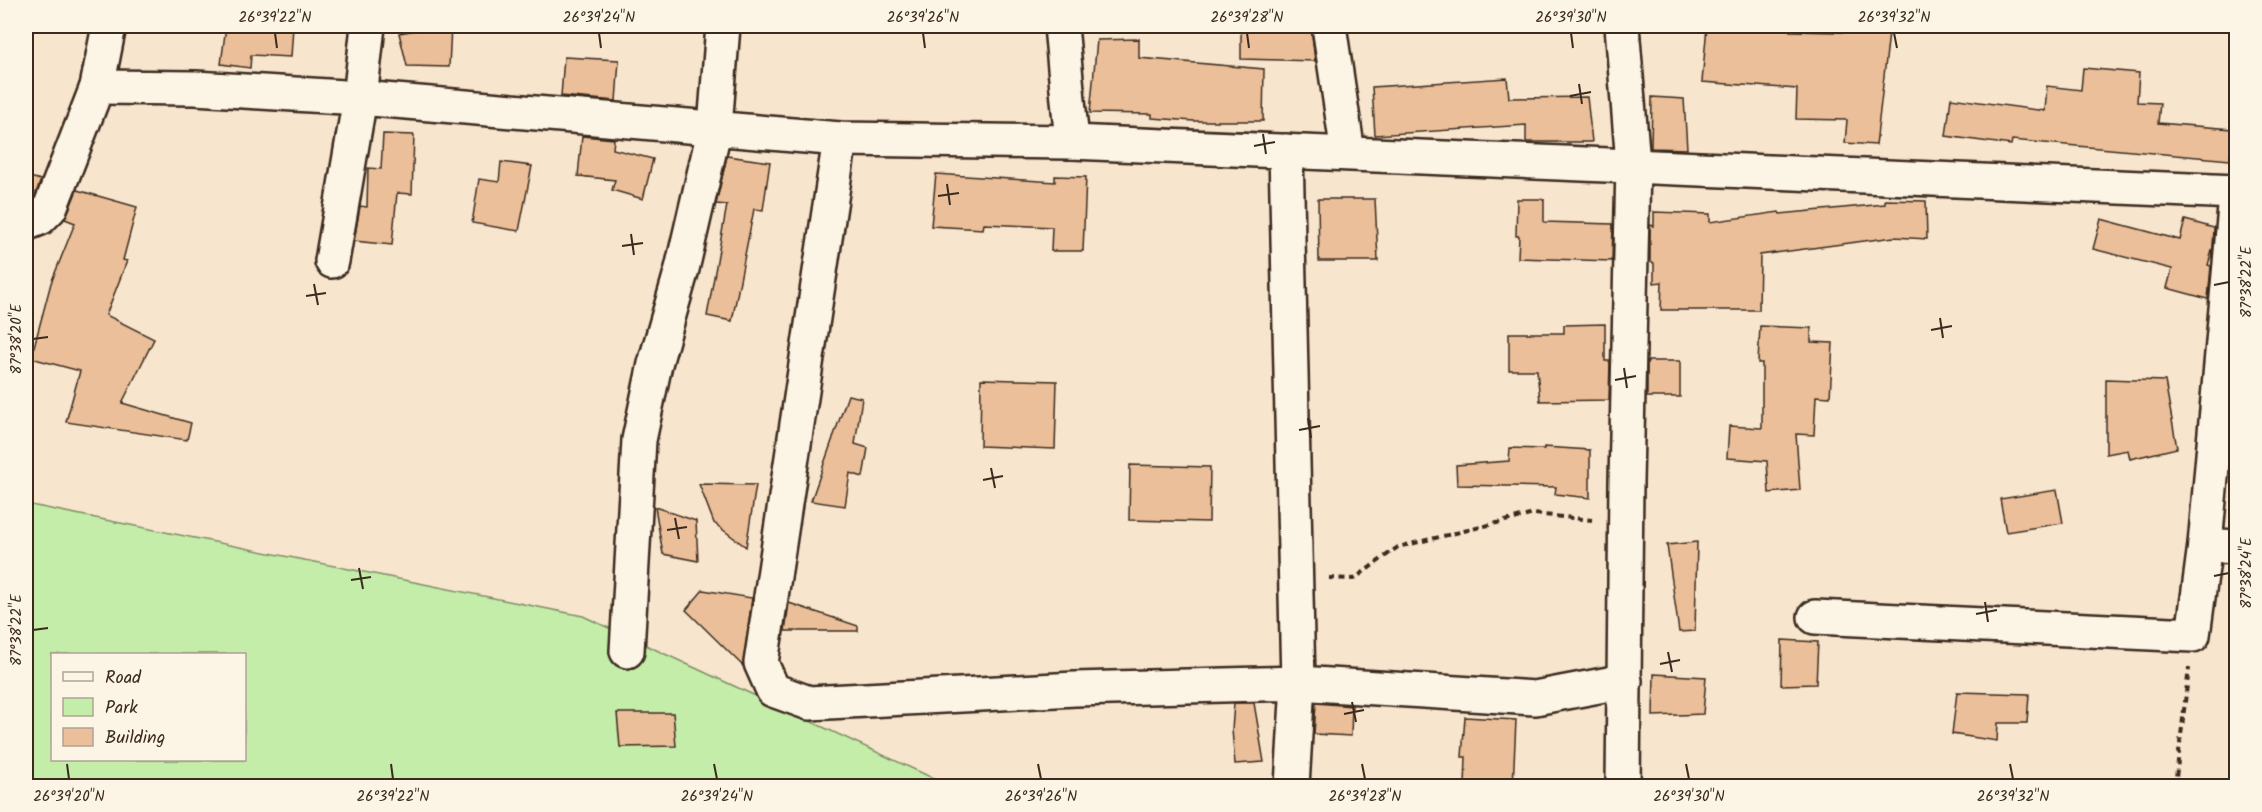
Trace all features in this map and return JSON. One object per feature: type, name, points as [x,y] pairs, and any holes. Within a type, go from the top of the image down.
[{"type":"street","points":[[26,221],[30,222],[40,218],[50,208],[97,87],[109,26]]},
{"type":"street","points":[[332,261],[360,98],[368,26]]},
{"type":"street","points":[[627,651],[639,440],[715,128],[723,26]]},
{"type":"street","points":[[1061,26],[1072,142]]},
{"type":"street","points":[[1329,26],[1348,153]]},
{"type":"street","points":[[1622,26],[1633,164],[1623,786]]},
{"type":"street","points":[[97,87],[195,88],[360,98],[840,139],[1072,142],[1633,164],[2236,194],[2221,546],[2193,635],[1815,617]]},
{"type":"street","points":[[840,139],[761,663],[773,690],[809,704],[1075,689],[1298,683],[1535,698],[1624,681]]},
{"type":"street","points":[[1286,151],[1298,683],[1292,786]]},
{"type":"path","points":[[1296,577],[1354,579],[1398,548],[1534,514],[1626,523]]},
{"type":"path","points":[[2175,786],[2193,635]]},
{"type":"green space","points":[[26,504],[583,616],[950,786],[26,786]]},
{"type":"building","points":[[226,26],[293,26],[291,57],[251,55],[250,68],[221,64]]},
{"type":"building","points":[[451,26],[449,67],[407,66],[399,33]]},
{"type":"building","points":[[1241,26],[1311,26],[1315,61],[1241,59]]},
{"type":"building","points":[[1707,26],[1791,26],[1790,31],[1889,33],[1876,145],[1845,143],[1847,120],[1796,119],[1797,89],[1702,82]]},
{"type":"building","points":[[1139,39],[1139,58],[1264,69],[1263,121],[1194,121],[1152,118],[1152,114],[1090,113],[1097,40]]},
{"type":"building","points":[[564,57],[619,60],[616,101],[561,96]]},
{"type":"building","points":[[2083,68],[2139,73],[2137,102],[2160,103],[2158,123],[2233,129],[2230,160],[2012,140],[2011,145],[1946,136],[1951,98],[2045,111],[2047,86],[2081,90]]},
{"type":"building","points":[[1507,78],[1509,98],[1587,97],[1592,142],[1526,142],[1526,125],[1375,135],[1372,87]]},
{"type":"building","points":[[1652,97],[1684,99],[1687,149],[1651,148]]},
{"type":"building","points":[[383,134],[414,135],[412,194],[397,193],[392,245],[354,241],[360,206],[367,207],[368,168],[381,169]]},
{"type":"building","points":[[582,136],[614,139],[613,149],[653,159],[643,199],[612,190],[615,180],[578,176]]},
{"type":"building","points":[[727,156],[770,162],[763,210],[754,209],[732,321],[707,316],[727,205],[716,204]]},
{"type":"building","points":[[501,162],[532,166],[519,231],[472,223],[479,179],[499,182]]},
{"type":"building","points":[[936,174],[1055,182],[1055,176],[1086,177],[1083,251],[1051,251],[1052,227],[984,224],[983,229],[931,226]]},
{"type":"building","points":[[26,176],[41,180],[34,198],[28,203],[26,203]]},
{"type":"building","points":[[77,190],[137,207],[123,260],[127,261],[106,315],[154,339],[122,403],[191,423],[187,440],[66,422],[80,371],[31,358],[51,283],[75,223],[65,219]]},
{"type":"building","points":[[1318,199],[1375,199],[1378,261],[1319,261]]},
{"type":"building","points":[[1517,199],[1544,199],[1544,222],[1613,224],[1612,261],[1518,258]]},
{"type":"building","points":[[1885,200],[1926,201],[1927,239],[1894,237],[1760,255],[1759,310],[1661,310],[1662,282],[1654,283],[1654,263],[1650,262],[1650,225],[1654,226],[1654,212],[1710,214],[1710,222],[1779,212],[1780,214],[1885,204]]},
{"type":"building","points":[[2101,219],[2180,240],[2185,220],[2214,228],[2213,247],[2208,265],[2211,266],[2208,299],[2167,288],[2172,269],[2093,249]]},
{"type":"building","points":[[1605,324],[1605,361],[1610,361],[1609,400],[1540,401],[1537,370],[1509,370],[1509,333],[1564,333],[1564,325]]},
{"type":"building","points":[[1760,326],[1811,328],[1811,342],[1833,343],[1830,397],[1816,396],[1814,435],[1796,434],[1800,490],[1769,493],[1767,461],[1727,458],[1729,426],[1762,428],[1762,363],[1758,363]]},
{"type":"building","points":[[1647,361],[1680,361],[1680,397],[1647,397]]},
{"type":"building","points":[[981,379],[1057,381],[1055,449],[980,446]]},
{"type":"building","points":[[2106,379],[2165,381],[2177,448],[2130,459],[2128,450],[2106,454]]},
{"type":"building","points":[[848,395],[862,398],[855,444],[868,448],[863,477],[850,473],[845,506],[811,501]]},
{"type":"building","points":[[1544,447],[1590,450],[1590,498],[1555,494],[1556,487],[1457,485],[1456,465],[1509,461],[1510,448],[1544,449]]},
{"type":"building","points":[[1130,465],[1210,467],[1209,522],[1129,520]]},
{"type":"building","points":[[699,484],[756,485],[746,547],[714,523]]},
{"type":"building","points":[[2057,490],[2063,523],[2006,532],[2000,499]]},
{"type":"building","points":[[655,507],[696,521],[698,561],[663,554]]},
{"type":"building","points":[[1697,542],[1695,631],[1679,632],[1667,545]]},
{"type":"building","points":[[703,590],[752,598],[743,666],[686,610]]},
{"type":"building","points":[[789,603],[858,626],[858,631],[785,631]]},
{"type":"building","points":[[1782,640],[1818,642],[1816,684],[1781,685]]},
{"type":"building","points":[[1654,674],[1706,677],[1703,714],[1653,716]]},
{"type":"building","points":[[1957,692],[2029,694],[2027,723],[1998,723],[1997,741],[1952,734]]},
{"type":"building","points":[[1234,703],[1254,703],[1264,762],[1235,764],[1232,730]]},
{"type":"building","points":[[1316,703],[1352,706],[1351,736],[1314,734]]},
{"type":"building","points":[[617,713],[673,713],[676,746],[620,747]]},
{"type":"building","points":[[1465,717],[1516,720],[1513,786],[1465,786],[1466,757],[1462,757]]}]
